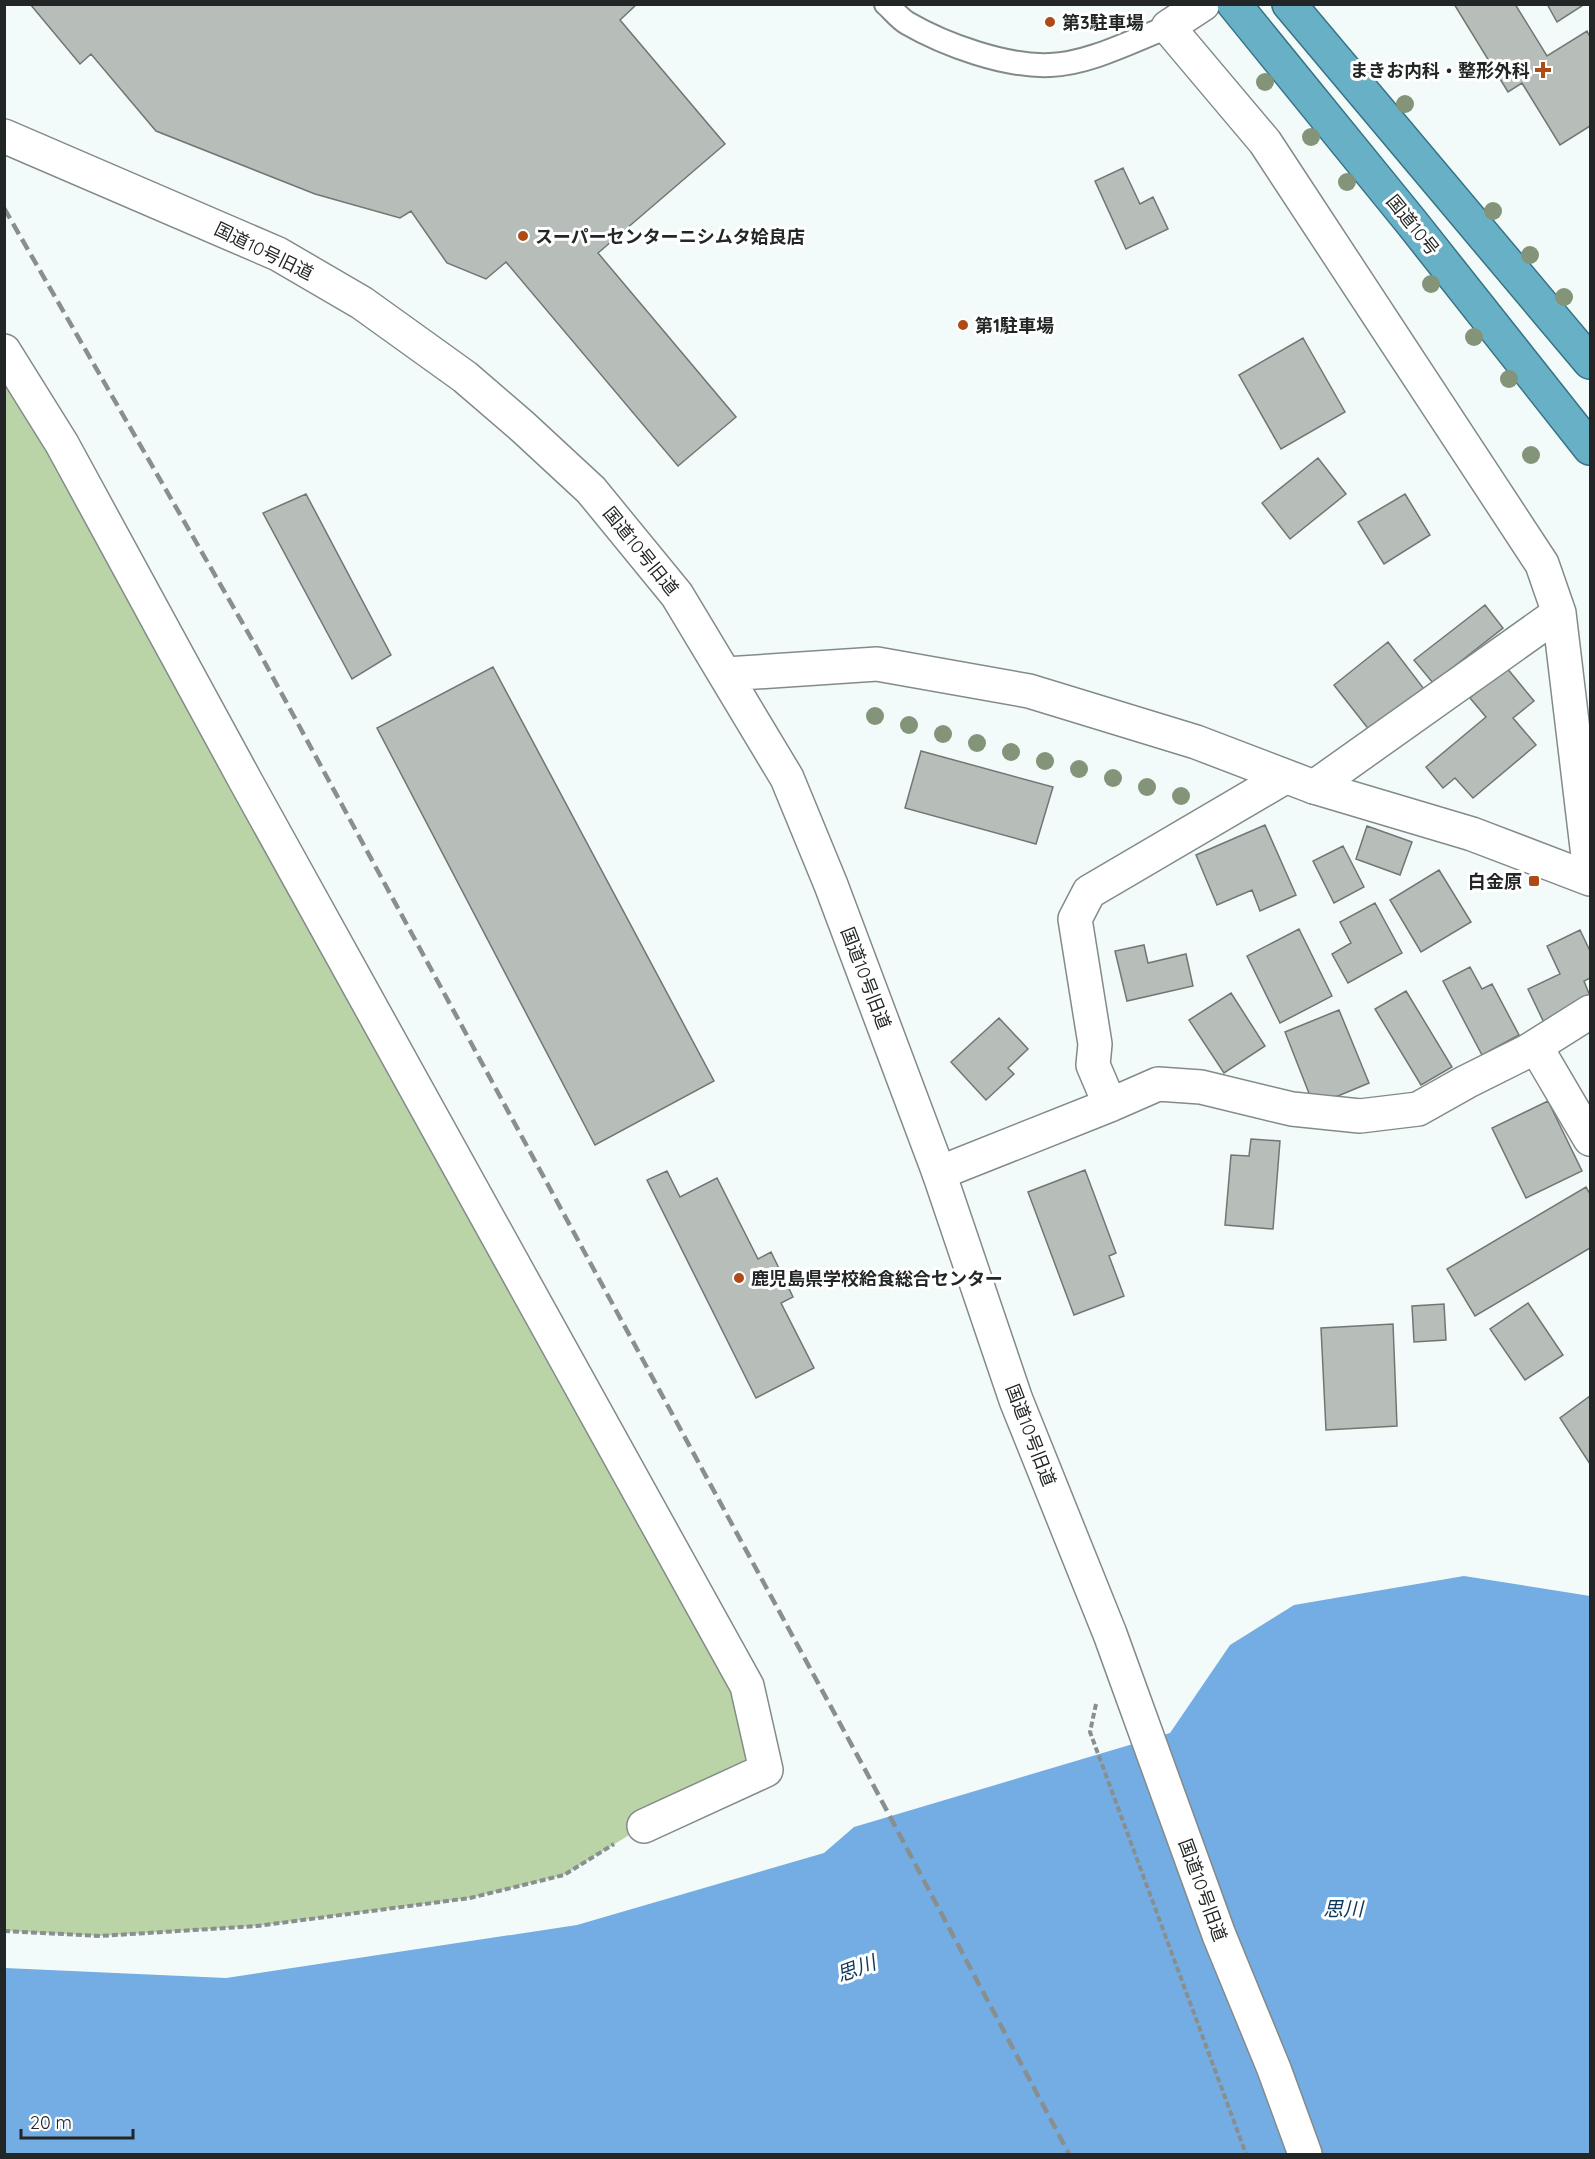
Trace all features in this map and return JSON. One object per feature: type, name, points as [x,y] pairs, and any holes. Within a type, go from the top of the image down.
[{"type":"highway","name":"国道10号","points":[[1234,4],[1412,223],[1590,448]]},
{"type":"highway","points":[[1289,4],[1590,363]]},
{"type":"street","points":[[1203,4],[1168,27],[1265,142],[1542,564],[1559,614],[1590,873]]},
{"type":"street","name":"国道10号旧道","points":[[4,136],[278,254],[362,303],[465,377],[591,490],[677,595],[787,778],[831,885],[939,1173],[1016,1400],[1110,1635],[1219,1935],[1274,2069],[1305,2154]]},
{"type":"street","points":[[4,351],[62,444],[245,780],[747,1686],[766,1770],[644,1826]]},
{"type":"street","points":[[1110,1105],[1093,1065],[1095,1044],[1075,919],[1089,892],[1300,782],[1559,614]]},
{"type":"street","points":[[726,674],[878,664],[1029,691],[1196,742],[1300,782],[1472,834],[1590,879]]},
{"type":"street","points":[[939,1173],[1158,1084],[1201,1087],[1292,1109],[1348,1115],[1360,1116],[1418,1108],[1536,1047],[1590,1012]]},
{"type":"street","points":[[1536,1047],[1590,1138]]},
{"type":"lane","points":[[886,4],[905,22],[963,48],[1014,63],[1051,65],[1086,58],[1168,27]]},
{"type":"path","points":[[1092,1737],[1246,2154]]},
{"type":"path","points":[[4,1930],[100,1936],[257,1926],[470,1898],[564,1875],[644,1826]]},
{"type":"green space","points":[[4,351],[747,1686],[766,1770],[644,1826],[564,1875],[470,1898],[257,1926],[100,1936],[5,1931]]},
{"type":"water","name":"思川","points":[[1464,1576],[1590,1596],[1590,2154],[5,2154],[5,1968],[226,1978],[577,1925],[824,1853],[854,1827],[1170,1733],[1230,1645],[1294,1605]]},
{"type":"building","name":"スーパーセンターニシムタ姶良店","points":[[30,4],[637,4],[620,20],[725,144],[598,253],[736,417],[678,466],[506,262],[486,279],[447,263],[411,211],[400,218],[315,194],[156,131],[91,54],[80,64]]},
{"type":"building","name":"まきお内科・整形外科","points":[[1454,4],[1515,4],[1547,56],[1587,31],[1590,37],[1590,126],[1560,145],[1522,83],[1508,92]]},
{"type":"building","points":[[1547,4],[1585,4],[1557,22]]},
{"type":"building","points":[[1123,168],[1140,204],[1153,197],[1168,229],[1126,249],[1095,181]]},
{"type":"building","points":[[1303,338],[1345,412],[1281,449],[1239,375]]},
{"type":"building","points":[[1318,458],[1346,494],[1290,539],[1262,503]]},
{"type":"building","points":[[306,494],[391,655],[352,679],[263,513]]},
{"type":"building","points":[[1405,494],[1430,535],[1384,564],[1358,522]]},
{"type":"building","points":[[1485,605],[1503,628],[1433,683],[1414,660]]},
{"type":"building","points":[[1388,642],[1424,689],[1370,731],[1334,685]]},
{"type":"building","points":[[493,667],[714,1081],[595,1145],[377,728]]},
{"type":"building","points":[[1506,667],[1534,701],[1513,718],[1536,745],[1473,798],[1455,778],[1443,788],[1426,767],[1486,717],[1470,698]]},
{"type":"building","points":[[921,751],[1053,787],[1036,844],[905,808]]},
{"type":"building","points":[[1265,825],[1296,895],[1260,911],[1252,890],[1217,905],[1196,855]]},
{"type":"building","points":[[1367,826],[1412,842],[1400,875],[1356,859]]},
{"type":"building","points":[[1343,846],[1364,887],[1334,903],[1313,861]]},
{"type":"building","points":[[1439,870],[1471,922],[1421,952],[1390,900]]},
{"type":"building","points":[[1375,903],[1402,953],[1348,983],[1332,954],[1351,943],[1340,922]]},
{"type":"building","points":[[1299,929],[1332,996],[1280,1023],[1247,956]]},
{"type":"building","points":[[1580,930],[1590,951],[1590,978],[1584,981],[1590,996],[1547,1029],[1528,989],[1560,974],[1547,946]]},
{"type":"building","points":[[1144,945],[1148,963],[1186,954],[1193,986],[1127,1001],[1115,951]]},
{"type":"building","points":[[1470,967],[1482,989],[1492,984],[1519,1035],[1482,1055],[1443,981]]},
{"type":"building","points":[[1406,991],[1452,1067],[1421,1085],[1375,1009]]},
{"type":"building","points":[[1231,993],[1265,1046],[1224,1073],[1189,1020]]},
{"type":"building","points":[[1339,1010],[1369,1083],[1314,1106],[1285,1032]]},
{"type":"building","points":[[999,1018],[1028,1049],[1008,1068],[1014,1074],[986,1100],[951,1062]]},
{"type":"building","points":[[1548,1101],[1582,1171],[1526,1198],[1492,1128]]},
{"type":"building","points":[[1251,1139],[1280,1141],[1273,1229],[1225,1225],[1231,1155],[1249,1156]]},
{"type":"building","points":[[1085,1170],[1116,1253],[1109,1256],[1124,1296],[1074,1315],[1028,1192]]},
{"type":"building","name":"鹿児島県学校給食総合センター","points":[[667,1171],[680,1197],[717,1178],[758,1259],[771,1252],[793,1297],[781,1303],[814,1368],[756,1398],[647,1180]]},
{"type":"building","points":[[1586,1187],[1590,1194],[1590,1248],[1475,1316],[1447,1269]]},
{"type":"building","points":[[1528,1303],[1563,1355],[1525,1380],[1490,1329]]},
{"type":"building","points":[[1444,1304],[1446,1340],[1414,1342],[1412,1306]]},
{"type":"building","points":[[1393,1324],[1397,1426],[1326,1430],[1321,1328]]},
{"type":"building","points":[[1590,1396],[1590,1464],[1560,1418]]},
{"type":"railway","points":[[4,208],[258,650],[869,1777],[1069,2154]]},
{"type":"place","name":"第3駐車場","points":[[1050,22]]},
{"type":"place","name":"まきお内科・整形外科","points":[[1543,70]]},
{"type":"place","name":"スーパーセンターニシムタ姶良店","points":[[523,236]]},
{"type":"place","name":"第1駐車場","points":[[963,325]]},
{"type":"place","name":"白金原","points":[[1534,881]]},
{"type":"place","name":"鹿児島県学校給食総合センター","points":[[739,1278]]}]
